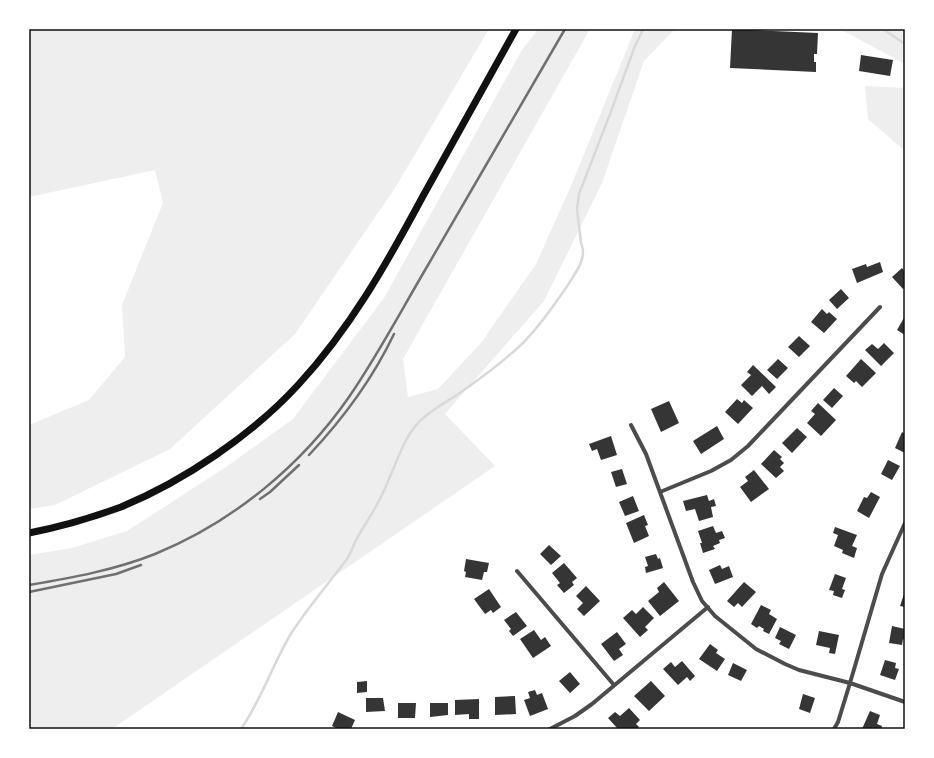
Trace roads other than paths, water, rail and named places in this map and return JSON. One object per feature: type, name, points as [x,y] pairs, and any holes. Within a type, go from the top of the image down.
[{"type":"main road","points":[[29,533],[88,518],[121,506],[156,490],[193,470],[264,418],[297,386],[330,348],[368,292],[392,252],[516,29]]},
{"type":"street","points":[[660,492],[711,471],[731,460],[748,446],[880,306]]},
{"type":"street","points":[[631,425],[646,454],[693,582],[702,601],[715,616],[756,649],[785,664],[799,670],[850,683],[905,702]]},
{"type":"street","points":[[834,729],[838,722],[882,574],[905,523]]},
{"type":"street","points":[[517,572],[614,685]]},
{"type":"street","points":[[550,729],[575,716],[592,704],[708,607]]},
{"type":"waterway","points":[[241,729],[255,706],[292,632],[348,557],[356,540],[373,512],[402,449],[415,426],[432,411],[487,373],[523,343],[547,315],[580,265],[583,249],[577,209],[579,194],[635,46],[643,29]]},
{"type":"waterway","points":[[883,29],[905,44]]},
{"type":"railway","points":[[29,585],[124,565],[140,560],[184,541],[211,526],[238,508],[287,469],[330,422],[370,365],[565,29]]},
{"type":"railway","points":[[309,455],[333,428],[356,398],[376,367],[394,334]]},
{"type":"railway","points":[[260,499],[270,492],[299,465]]},
{"type":"railway","points":[[29,592],[116,574],[141,565]]}]
